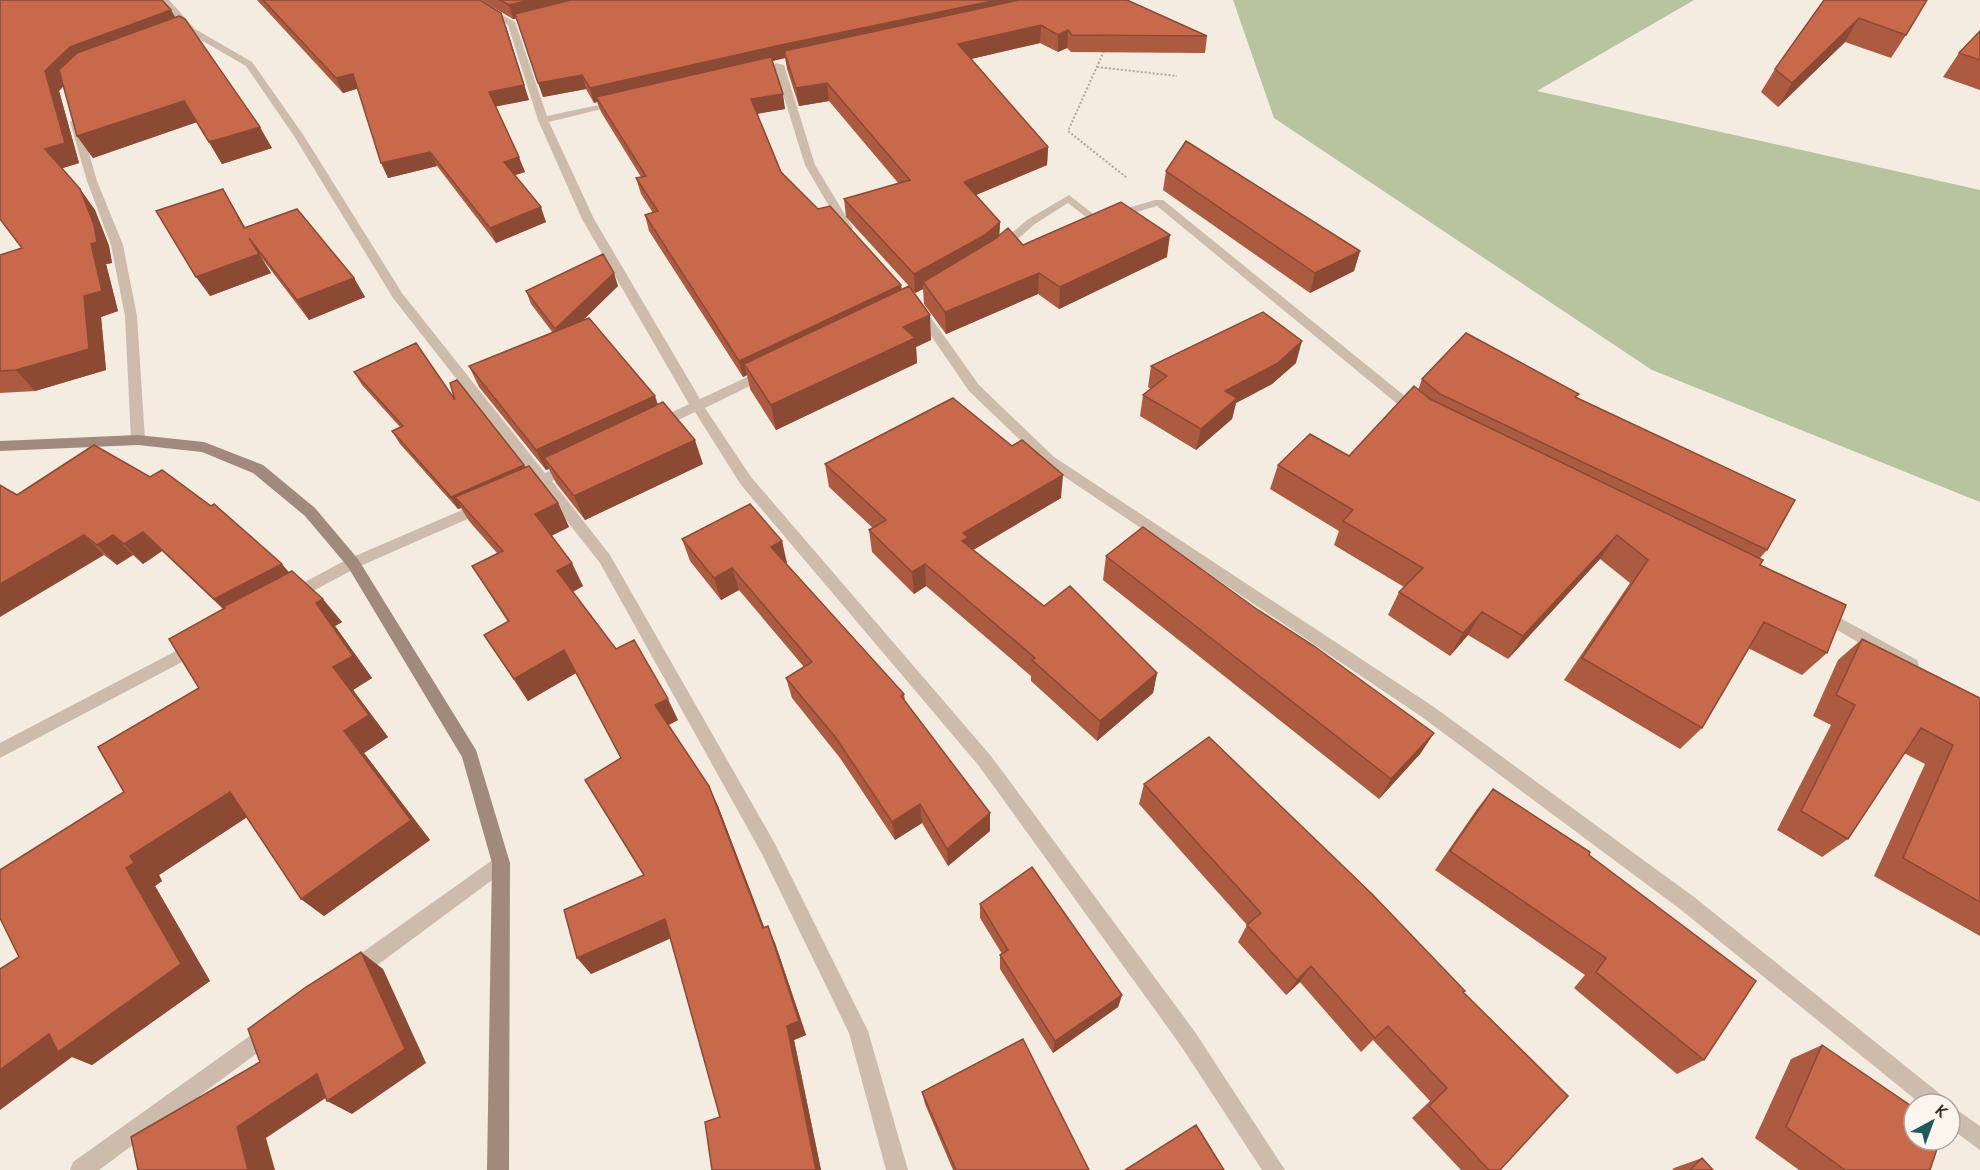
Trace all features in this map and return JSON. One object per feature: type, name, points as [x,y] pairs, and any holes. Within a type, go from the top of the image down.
[{"type":"street","points":[[164,0],[187,33],[249,64],[299,136],[397,295],[605,559],[768,848],[858,1030],[897,1170]]},
{"type":"street","points":[[470,0],[517,23],[543,120],[588,219],[697,406],[746,481],[985,761],[1188,1039],[1274,1170]]},
{"type":"street","points":[[779,65],[810,165],[841,222],[856,238]]},
{"type":"street","points":[[543,120],[633,99]]},
{"type":"street","points":[[71,109],[92,181],[117,245],[131,316],[138,440]]},
{"type":"street","points":[[990,257],[1031,222],[1069,198],[1095,221],[1159,202],[1425,419]]},
{"type":"street","points":[[914,302],[974,388],[1050,460],[1428,712],[1687,903],[1922,1092]]},
{"type":"street","points":[[646,430],[780,366]]},
{"type":"street","points":[[0,446],[138,440],[204,447],[258,469],[310,512],[353,563],[470,755],[501,863],[498,1170]]},
{"type":"street","points":[[512,494],[584,460]]},
{"type":"street","points":[[280,602],[353,563],[491,503]]},
{"type":"street","points":[[1815,610],[1923,672]]},
{"type":"street","points":[[0,751],[208,640]]},
{"type":"street","points":[[339,981],[501,863]]},
{"type":"street","points":[[81,1170],[281,1023]]},
{"type":"street","points":[[1962,1125],[1980,1139]]},
{"type":"path","points":[[1104,51],[1068,131],[1159,202]]},
{"type":"path","points":[[1097,67],[1177,76]]},
{"type":"green space","points":[[1233,0],[1694,0],[1537,91],[1980,190],[1980,502],[1652,370],[1274,118]]},
{"type":"building","points":[[0,0],[162,0],[171,10],[70,47],[45,71],[65,143],[45,149],[80,189],[94,225],[97,242],[91,244],[102,291],[84,296],[89,349],[16,370],[0,371],[0,255],[22,248],[0,219]]},
{"type":"building","points":[[263,0],[480,0],[501,13],[524,85],[489,92],[519,157],[504,162],[541,207],[490,228],[430,152],[381,163],[353,74],[336,78]]},
{"type":"building","points":[[500,0],[530,0],[509,5]]},
{"type":"building","points":[[571,0],[997,0],[590,88],[582,75],[538,83],[515,14]]},
{"type":"building","points":[[1019,0],[1127,0],[1207,36],[1072,35],[1068,30],[1058,35],[1041,25],[958,44],[1048,147],[964,182],[1000,222],[985,235],[914,274],[844,199],[910,180],[827,83],[796,88],[784,51]]},
{"type":"building","points":[[1824,0],[1927,0],[1906,35],[1859,18],[1792,83],[1775,69]]},
{"type":"building","points":[[179,16],[185,19],[260,127],[209,142],[184,101],[77,136],[59,70],[77,53]]},
{"type":"building","points":[[1980,31],[1980,60],[1959,53]]},
{"type":"building","points":[[771,57],[783,94],[751,99],[781,172],[818,209],[830,206],[901,285],[739,361],[645,215],[658,211],[636,178],[646,176],[596,97]]},
{"type":"building","points":[[1186,141],[1360,251],[1315,273],[1166,171]]},
{"type":"building","points":[[223,189],[244,228],[297,209],[354,278],[297,300],[249,238],[259,254],[196,277],[156,211]]},
{"type":"building","points":[[1121,202],[1170,235],[1060,287],[1039,273],[945,312],[923,282],[995,239],[1008,228],[1023,245]]},
{"type":"building","points":[[603,254],[614,273],[555,329],[526,291]]},
{"type":"building","points":[[909,286],[930,315],[903,327],[915,338],[771,405],[744,364]]},
{"type":"building","points":[[1263,312],[1302,341],[1278,363],[1225,391],[1237,398],[1201,429],[1143,395],[1167,376],[1151,366]]},
{"type":"building","points":[[589,318],[655,396],[536,450],[469,366]]},
{"type":"building","points":[[1466,333],[1579,394],[1575,397],[1795,500],[1767,550],[1440,394],[1422,379]]},
{"type":"building","points":[[416,343],[455,400],[450,383],[457,380],[524,465],[451,497],[392,431],[403,426],[354,372]]},
{"type":"building","points":[[1414,386],[1430,399],[1763,560],[1760,565],[1846,605],[1827,653],[1764,622],[1702,728],[1582,658],[1648,560],[1617,535],[1523,636],[1482,612],[1463,633],[1399,592],[1423,568],[1343,521],[1353,510],[1278,465],[1310,434],[1349,456]]},
{"type":"building","points":[[953,398],[1012,446],[1022,440],[1063,475],[963,533],[968,537],[962,541],[1044,606],[1070,586],[1157,673],[1100,721],[1032,660],[1035,658],[925,564],[912,572],[869,530],[886,520],[825,464]]},
{"type":"building","points":[[663,402],[695,440],[574,496],[544,458]]},
{"type":"building","points":[[94,445],[150,477],[162,470],[211,506],[214,504],[282,564],[214,599],[143,532],[124,544],[113,535],[97,545],[84,535],[0,584],[0,485],[17,495]]},
{"type":"building","points":[[529,466],[558,503],[535,514],[572,563],[557,571],[616,649],[634,640],[668,699],[655,705],[709,786],[763,928],[768,926],[799,1021],[787,1026],[816,1170],[712,1170],[705,1122],[720,1117],[665,919],[577,958],[564,910],[644,875],[585,780],[621,758],[564,650],[514,679],[484,635],[509,621],[472,566],[503,551],[455,497]]},
{"type":"building","points":[[750,504],[782,541],[771,547],[904,694],[901,696],[990,813],[947,849],[920,804],[892,822],[836,738],[786,678],[812,662],[732,568],[714,578],[682,539]]},
{"type":"building","points":[[1143,527],[1434,733],[1391,779],[1106,556]]},
{"type":"building","points":[[292,571],[323,599],[316,603],[353,656],[333,667],[369,715],[344,731],[411,820],[301,899],[230,792],[130,856],[134,863],[126,868],[181,964],[58,1052],[49,1034],[0,1070],[0,969],[19,957],[0,918],[0,870],[124,792],[98,747],[199,688],[169,639],[225,608],[223,607]]},
{"type":"building","points":[[1862,639],[1980,698],[1980,902],[1903,858],[1953,745],[1921,728],[1848,839],[1801,811],[1855,705],[1836,695]]},
{"type":"building","points":[[1209,737],[1372,894],[1465,991],[1463,992],[1568,1096],[1500,1170],[1489,1170],[1429,1106],[1447,1088],[1388,1026],[1375,1038],[1311,966],[1297,980],[1247,925],[1261,913],[1144,784]]},
{"type":"building","points":[[1493,789],[1590,852],[1589,855],[1756,981],[1704,1060],[1596,972],[1606,958],[1450,851]]},
{"type":"building","points":[[1032,867],[1122,995],[1055,1041],[1000,955],[1008,950],[980,904]]},
{"type":"building","points":[[361,952],[405,1049],[327,1101],[317,1074],[237,1127],[248,1170],[138,1170],[131,1137],[260,1062],[248,1029],[306,987]]},
{"type":"building","points":[[1023,1039],[1089,1170],[956,1170],[922,1092]]},
{"type":"building","points":[[1822,1045],[1902,1100],[1902,1152],[1936,1152],[1930,1170],[1845,1170],[1786,1127]]},
{"type":"building","points":[[1196,1125],[1224,1170],[1125,1170]]},
{"type":"building","points":[[1702,1158],[1713,1170],[1690,1170]]}]
